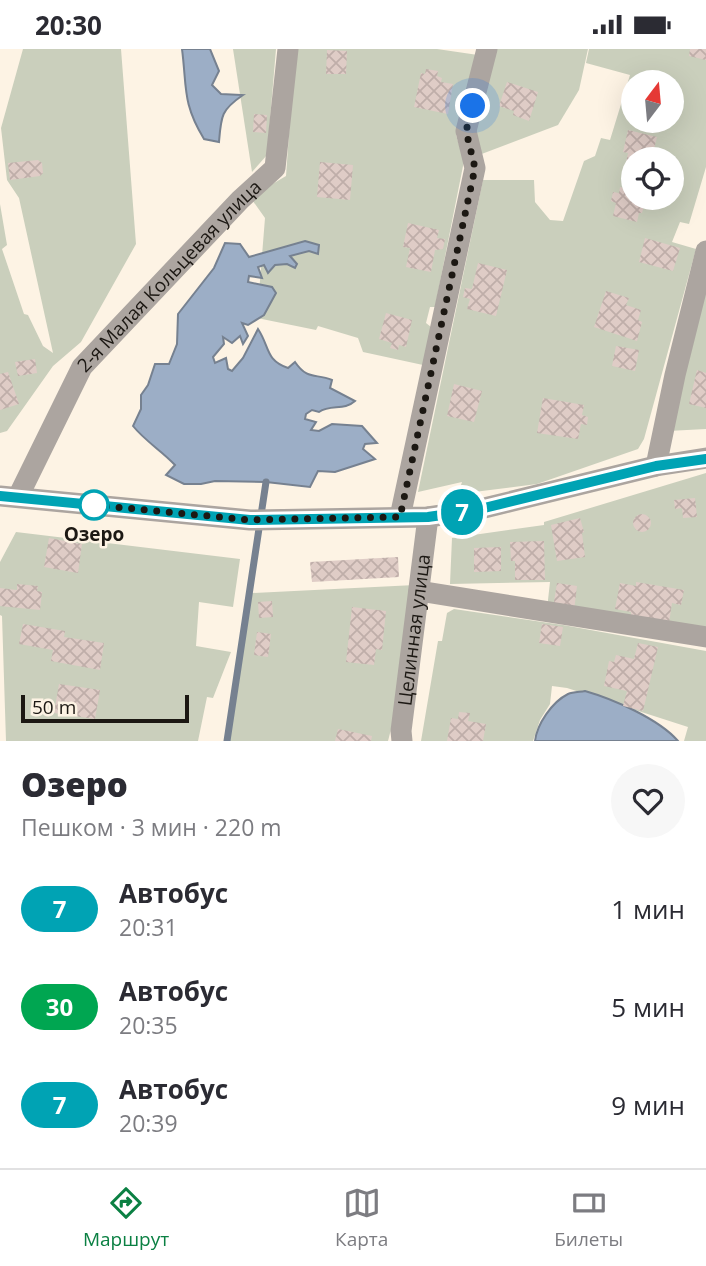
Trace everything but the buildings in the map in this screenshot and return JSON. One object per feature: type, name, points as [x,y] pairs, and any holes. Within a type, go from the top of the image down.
[{"type":"street","name":"2-я Малая Кольцевая улица","points":[[9,497],[82,367],[240,200],[275,168],[288,49]]},
{"type":"street","points":[[400,517],[475,168],[466,131],[487,49]]},
{"type":"street","points":[[656,466],[675,375],[706,251]]},
{"type":"street","points":[[9,497],[250,520],[428,517],[476,510],[656,466],[706,459]]},
{"type":"street","name":"Целинная улица","points":[[402,741],[401,731],[428,517]]},
{"type":"street","points":[[419,591],[706,637]]},
{"type":"green space","points":[[23,49],[121,49],[136,244],[81,342],[53,366],[7,431],[0,433],[0,204],[7,245],[2,249],[24,314],[28,315],[43,346],[53,353],[19,198],[7,180],[1,128]]},
{"type":"green space","points":[[233,49],[276,49],[267,155],[252,172]]},
{"type":"green space","points":[[295,49],[437,49],[478,55],[456,135],[464,161],[435,307],[430,307],[426,323],[431,327],[423,365],[363,352],[358,338],[318,326],[316,330],[257,318],[265,218],[250,197],[286,176]]},
{"type":"green space","points":[[496,49],[588,49],[579,90],[558,125],[479,155],[473,127]]},
{"type":"green space","points":[[589,49],[706,49],[706,167],[689,224],[680,222],[672,242],[696,249],[644,439],[638,449],[537,484],[458,494],[462,482],[418,492],[483,180],[534,180],[535,202],[550,220],[563,221],[584,161],[595,156],[601,138],[610,140],[621,104],[621,133],[684,133],[684,70],[621,70],[621,73],[586,63]]},
{"type":"green space","points":[[706,281],[706,429],[668,431]]},
{"type":"green space","points":[[706,473],[706,630],[547,609],[550,582],[450,584],[452,538],[544,525],[544,522]]},
{"type":"green space","points":[[16,532],[240,559],[233,607],[199,602],[196,646],[231,652],[213,698],[207,697],[198,741],[6,741],[0,562]]},
{"type":"green space","points":[[415,585],[404,678],[388,741],[225,741],[252,593]]},
{"type":"green space","points":[[454,609],[563,625],[706,651],[706,741],[684,741],[688,727],[567,688],[552,686],[550,704],[540,720],[533,741],[421,741],[438,641],[442,641],[447,613]]},
{"type":"water","points":[[182,49],[210,49],[219,71],[212,85],[221,94],[243,95],[226,110],[220,126],[219,142],[204,139],[192,115]]},
{"type":"water","points":[[305,241],[319,245],[318,254],[309,251],[290,256],[297,264],[295,268],[287,264],[275,265],[268,273],[264,265],[258,267],[262,278],[249,276],[248,282],[272,287],[276,293],[264,315],[248,325],[242,323],[248,336],[243,344],[240,336],[232,343],[223,337],[224,344],[213,357],[215,363],[226,358],[228,369],[232,371],[243,358],[258,329],[275,361],[288,368],[295,362],[308,374],[332,380],[330,388],[355,401],[346,406],[319,412],[312,410],[306,414],[305,419],[316,422],[311,430],[319,431],[332,424],[362,426],[377,443],[365,444],[363,449],[375,459],[335,472],[318,471],[310,487],[266,482],[215,481],[184,484],[166,475],[175,465],[133,426],[141,409],[141,395],[148,385],[155,364],[169,364],[177,344],[178,314],[214,268],[225,243],[240,244],[249,257]]},
{"type":"water","points":[[585,691],[635,711],[659,725],[678,741],[535,741],[542,721],[556,702],[568,694]]},
{"type":"waterway","points":[[227,741],[266,482]]},
{"type":"bus line","name":"7","points":[[0,496],[250,520],[428,517],[476,510],[656,466],[706,459]]},
{"type":"place","name":"Озеро","points":[[94,505]]},
{"type":"route","points":[[94,505],[250,520],[400,517],[475,168],[466,131],[473,106]]}]
